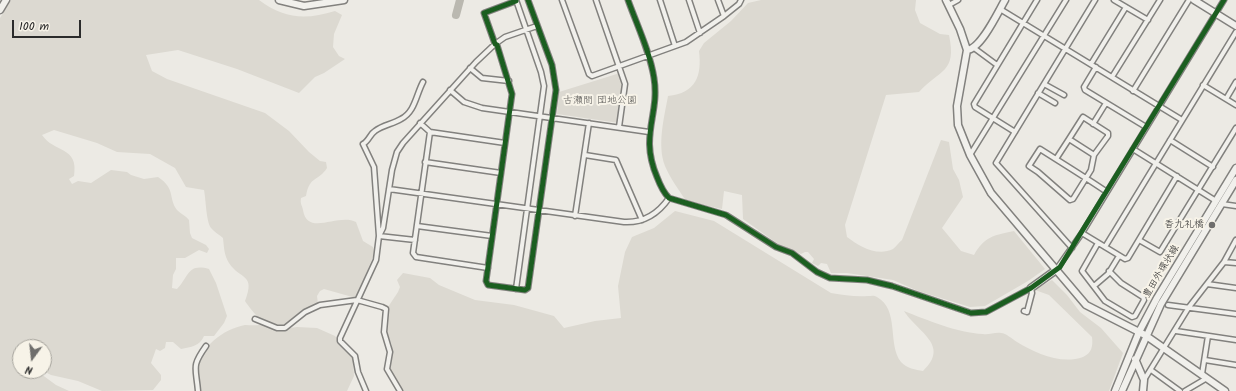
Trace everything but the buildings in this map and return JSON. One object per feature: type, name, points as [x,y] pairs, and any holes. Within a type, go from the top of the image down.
[{"type":"street","points":[[0,10],[6,0]]},
{"type":"street","points":[[279,0],[304,6],[344,0]]},
{"type":"street","points":[[516,289],[544,91],[543,80],[516,0],[484,13],[495,44],[497,45],[512,94],[486,284],[516,289],[525,290],[528,288],[552,118],[555,79],[528,0]]},
{"type":"street","points":[[562,0],[589,74],[592,76],[686,42],[724,16],[739,4],[741,0]]},
{"type":"street","points":[[596,0],[620,67],[625,87],[620,127]]},
{"type":"street","points":[[628,0],[648,56],[655,83],[649,132],[650,160],[663,191],[669,198],[726,215],[776,247],[792,253],[817,272],[830,278],[867,280],[892,286],[971,313],[986,312],[1030,288],[1056,270],[1082,233],[1224,0]]},
{"type":"street","points":[[660,0],[675,46]]},
{"type":"street","points":[[689,0],[700,33]]},
{"type":"street","points":[[718,0],[724,16]]},
{"type":"street","points":[[958,0],[947,2],[963,36],[967,50],[957,116],[960,130],[970,155],[991,193],[1086,305],[1142,334],[1165,348],[1205,376],[1223,391]]},
{"type":"street","points":[[967,50],[974,48],[979,44],[1006,0]]},
{"type":"street","points":[[1014,132],[975,107],[974,104],[1037,0]]},
{"type":"street","points":[[970,155],[1066,0]]},
{"type":"street","points":[[1072,248],[996,163],[1095,0]]},
{"type":"street","points":[[1114,0],[1148,20]]},
{"type":"street","points":[[1112,77],[1160,0]]},
{"type":"street","points":[[1134,91],[1189,0]]},
{"type":"street","points":[[1194,0],[1236,26]]},
{"type":"street","points":[[1091,64],[1126,7]]},
{"type":"street","points":[[1000,9],[1182,120]]},
{"type":"street","points":[[379,236],[383,228],[392,170],[397,152],[420,123],[470,68],[495,44],[505,37],[537,26]]},
{"type":"street","points":[[1105,248],[1236,32]]},
{"type":"street","points":[[974,48],[997,65]]},
{"type":"street","points":[[1096,67],[1084,88],[1146,127]]},
{"type":"street","points":[[470,68],[482,78],[509,81]]},
{"type":"street","points":[[366,391],[358,372],[355,356],[340,341],[340,338],[377,257],[379,236],[374,167],[362,144],[367,142],[375,131],[404,118],[414,107],[418,91],[423,82]]},
{"type":"street","points":[[1226,99],[1236,82]]},
{"type":"street","points":[[1044,84],[1064,95]]},
{"type":"street","points":[[1203,85],[1236,105]]},
{"type":"street","points":[[450,90],[460,99],[469,104],[510,112],[649,132]]},
{"type":"street","points":[[1038,93],[1055,103]]},
{"type":"street","points":[[1093,124],[1106,103]]},
{"type":"street","points":[[1056,159],[1082,118],[1093,124],[1108,134],[1094,155],[1092,167],[1086,178],[1073,199],[1070,200],[1029,166],[1038,150],[1056,159],[1086,178],[1107,192]]},
{"type":"street","points":[[420,123],[430,132],[505,143]]},
{"type":"street","points":[[575,216],[589,123]]},
{"type":"street","points":[[1139,240],[1160,252],[1236,128]]},
{"type":"street","points":[[430,132],[413,253],[416,258],[488,268]]},
{"type":"street","points":[[1069,139],[1094,155]]},
{"type":"street","points":[[1170,140],[1213,167]]},
{"type":"street","points":[[1133,149],[1198,188],[1219,203],[1236,206]]},
{"type":"street","points":[[585,155],[616,160],[642,220]]},
{"type":"street","points":[[426,162],[501,173]]},
{"type":"street","name":"豊田外環状線","points":[[1219,203],[1236,168]]},
{"type":"street","points":[[1082,233],[1119,256],[1125,259],[1128,258],[1177,176]]},
{"type":"street","name":"豊田外環状線","points":[[1115,391],[1157,298],[1219,203],[1236,180]]},
{"type":"street","points":[[389,189],[624,222],[648,218],[659,211],[669,198]]},
{"type":"street","points":[[417,226],[492,236]]},
{"type":"street","points":[[379,236],[415,240]]},
{"type":"street","points":[[1144,380],[1176,331],[1189,307],[1224,262],[1236,240]]},
{"type":"street","points":[[1098,243],[1082,269],[1105,301],[1132,317],[1135,316],[1144,300],[1143,296],[1121,283],[1109,271]]},
{"type":"street","points":[[1094,286],[1109,271],[1119,256]]},
{"type":"street","points":[[1224,262],[1236,263]]},
{"type":"street","points":[[1207,284],[1236,288]]},
{"type":"street","points":[[1024,312],[1027,312],[1032,293],[1030,288]]},
{"type":"street","points":[[255,319],[277,328],[285,328],[305,312],[320,305],[357,300],[386,308],[384,332],[390,352],[387,368],[400,391]]},
{"type":"street","points":[[1168,305],[1236,314]]},
{"type":"street","points":[[1176,331],[1236,340]]},
{"type":"street","name":"豊田外環状線","points":[[1122,391],[1135,360],[1142,334]]},
{"type":"street","points":[[1205,376],[1208,336]]},
{"type":"street","points":[[198,391],[195,366],[198,356],[206,346]]},
{"type":"street","points":[[1135,360],[1144,380],[1143,391]]},
{"type":"street","points":[[1205,360],[1236,365]]},
{"type":"street","points":[[1151,370],[1180,391]]},
{"type":"street","points":[[1185,391],[1205,376]]},
{"type":"green space","points":[[11,0],[259,0],[277,11],[296,16],[314,16],[335,11],[342,15],[334,34],[333,47],[339,56],[345,59],[324,73],[315,77],[299,93],[237,69],[178,50],[146,55],[152,71],[167,79],[265,113],[289,131],[320,161],[326,162],[327,168],[312,182],[306,196],[301,198],[301,203],[306,218],[310,222],[324,223],[349,220],[356,222],[363,241],[373,247],[375,252],[356,298],[324,289],[320,291],[317,296],[318,304],[283,327],[277,327],[266,323],[256,315],[245,301],[249,286],[248,281],[229,263],[225,254],[223,238],[209,225],[204,190],[186,187],[175,168],[150,154],[117,152],[97,143],[54,130],[42,135],[47,141],[64,151],[73,159],[75,166],[74,176],[69,179],[72,184],[78,181],[91,183],[111,170],[127,172],[131,175],[144,179],[158,177],[164,181],[170,190],[174,206],[189,220],[192,238],[206,245],[209,249],[207,253],[199,250],[185,258],[176,258],[176,269],[173,275],[172,288],[177,289],[192,270],[196,268],[209,269],[216,283],[227,316],[224,323],[214,336],[204,336],[195,346],[181,349],[173,342],[166,342],[165,348],[160,351],[156,349],[151,363],[161,375],[161,380],[153,390],[102,391],[78,381],[52,375],[52,339],[12,339],[12,379],[48,379],[69,391],[0,391],[0,18]]},
{"type":"green space","points":[[761,0],[916,0],[915,10],[920,23],[940,34],[949,35],[951,57],[949,64],[940,74],[919,92],[886,95],[845,225],[847,237],[863,247],[881,252],[893,249],[902,240],[941,140],[949,142],[953,169],[959,180],[963,197],[942,228],[961,251],[974,255],[982,244],[990,238],[1014,231],[1045,269],[1028,281],[985,306],[970,307],[918,291],[893,280],[847,273],[831,273],[827,264],[821,263],[818,266],[812,263],[814,259],[808,252],[801,254],[778,244],[743,219],[742,195],[724,191],[722,209],[686,201],[669,175],[663,158],[661,140],[668,96],[685,91],[695,82],[699,68],[699,51],[704,43],[731,21],[748,3]]},
{"type":"green space","name":"古瀬間 団地公園","points":[[620,73],[623,94],[619,123],[557,114],[559,92]]},
{"type":"green space","points":[[675,211],[714,221],[831,293],[877,297],[884,303],[888,310],[897,355],[903,364],[911,368],[923,371],[931,362],[934,354],[933,346],[929,339],[904,311],[943,326],[963,331],[985,334],[1003,333],[1032,350],[1048,357],[1066,360],[1083,357],[1091,349],[1092,337],[1049,295],[1035,290],[1052,280],[1067,295],[1080,312],[1101,328],[1123,353],[1109,391],[403,391],[389,369],[392,345],[386,330],[388,307],[398,292],[400,287],[397,280],[403,273],[430,278],[439,285],[475,300],[514,305],[554,316],[564,328],[595,321],[621,318],[618,286],[625,252],[632,237],[654,228]]},
{"type":"green space","points":[[264,324],[276,330],[297,327],[317,328],[335,336],[353,358],[354,376],[347,391],[200,391],[198,369],[203,353],[208,346],[229,330],[245,325]]},
{"type":"waterway","points":[[456,15],[460,0]]},
{"type":"cycle path","points":[[516,1],[484,13],[495,44],[497,45],[512,94],[486,281],[488,285],[525,290],[528,288],[556,90],[552,65],[528,0]]},
{"type":"cycle path","points":[[628,0],[652,68],[655,91],[650,149],[652,162],[658,180],[663,191],[669,198],[726,215],[776,247],[792,253],[817,272],[830,278],[867,280],[892,286],[971,313],[986,312],[1031,288],[1060,267],[1224,0]]},
{"type":"place","name":"香九礼橋","points":[[1212,225]]}]
